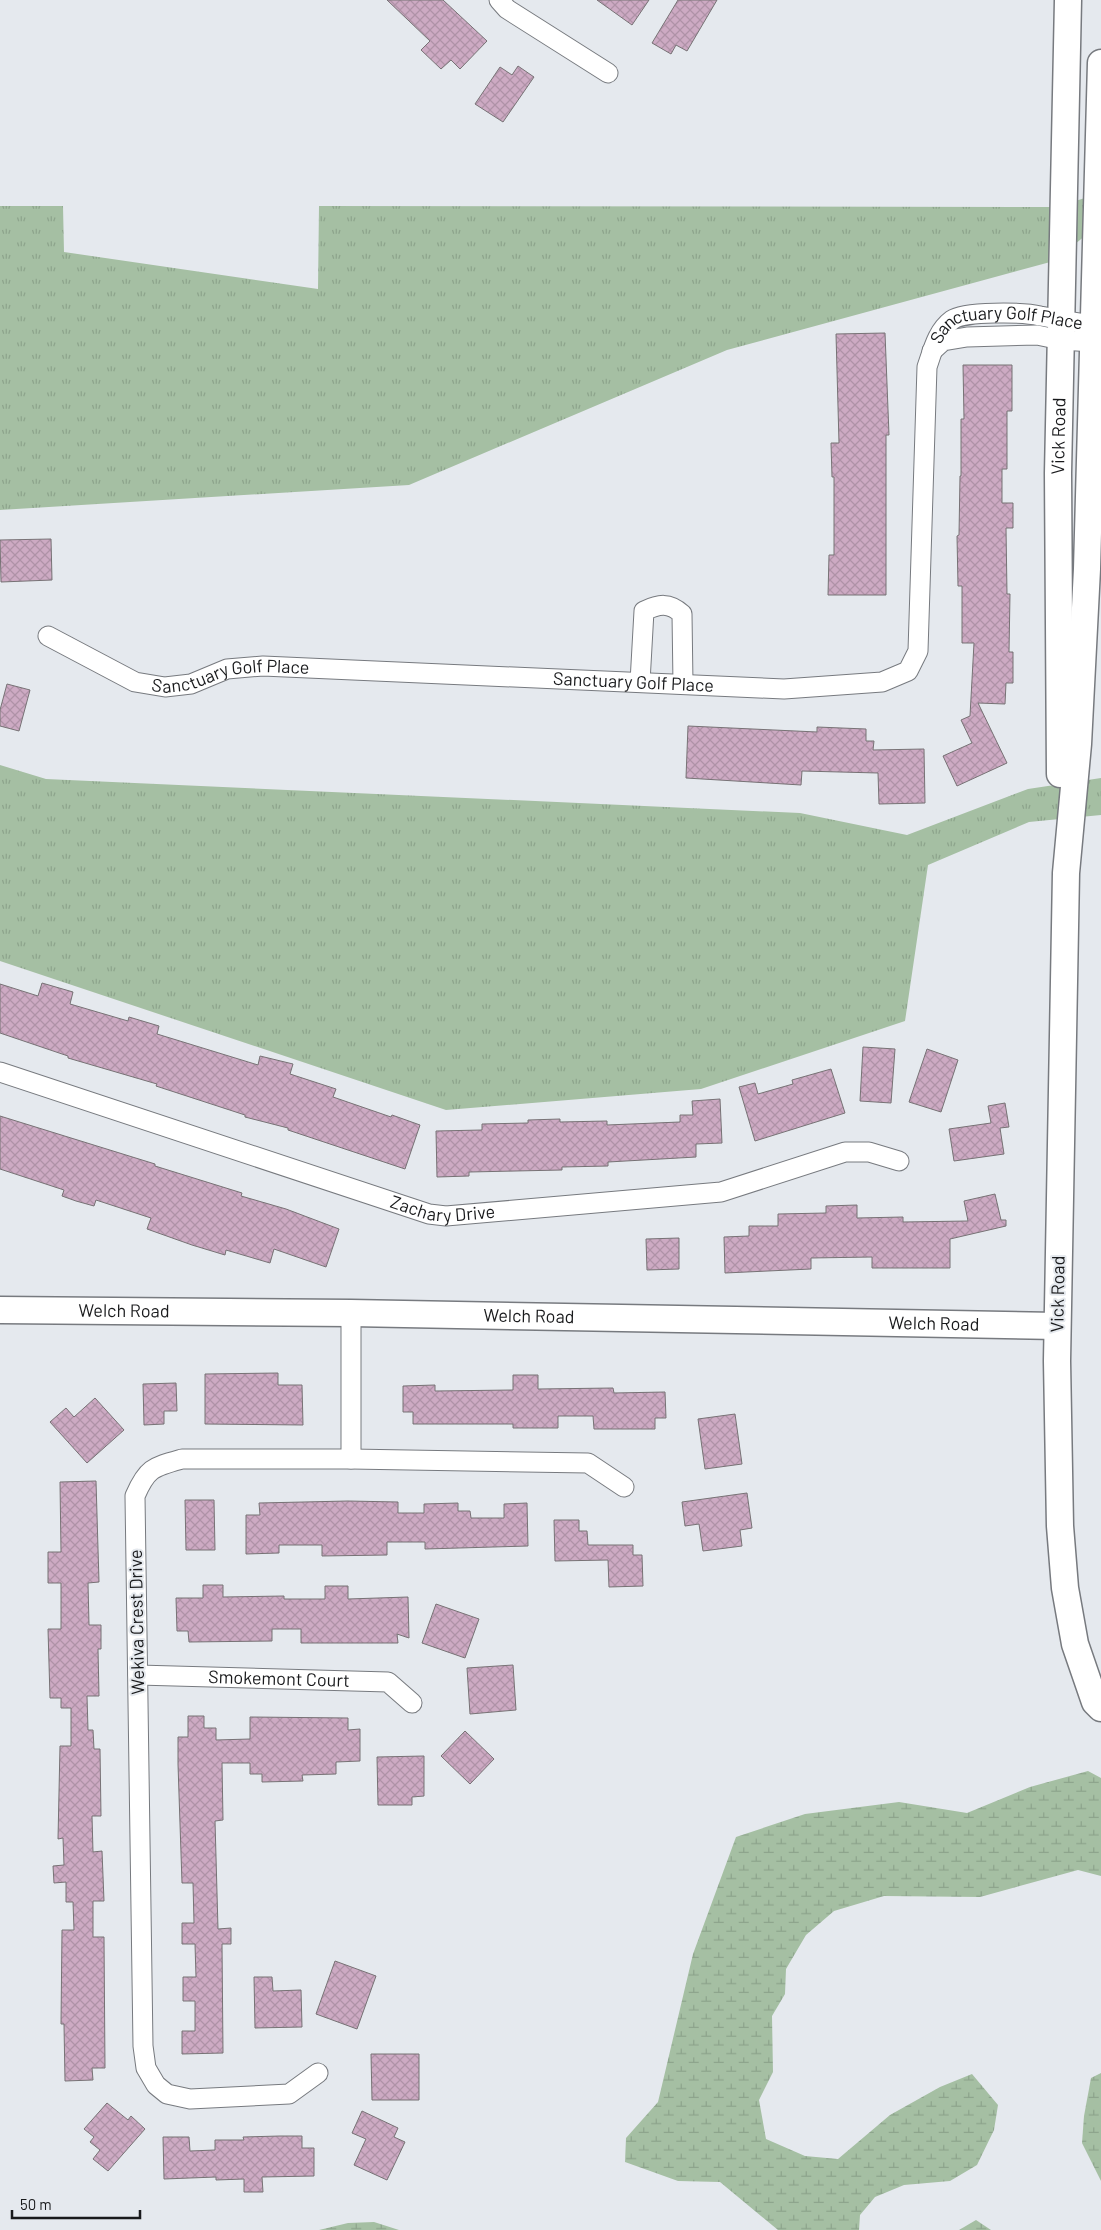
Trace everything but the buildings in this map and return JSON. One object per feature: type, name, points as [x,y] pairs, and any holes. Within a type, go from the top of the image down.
[{"type":"street","points":[[499,0],[507,9],[608,73]]},
{"type":"street","name":"Vick Road","points":[[1066,873],[1060,800],[1058,473],[1061,229],[1066,147],[1068,0]]},
{"type":"street","name":"Vick Road","points":[[1099,1703],[1075,1644],[1065,1588],[1060,1526],[1057,1326],[1066,873],[1078,744],[1087,569],[1101,63]]},
{"type":"street","name":"Sanctuary Golf Place","points":[[48,636],[135,682],[165,687],[191,684],[227,669],[263,666],[784,688],[882,682],[908,671],[918,651],[927,367],[940,332],[953,319],[965,314],[1038,315],[1061,331]]},
{"type":"street","points":[[977,314],[977,336]]},
{"type":"street","name":"Sanctuary Golf Place","points":[[932,351],[943,341],[977,336],[1037,336],[1061,331],[1093,333]]},
{"type":"street","points":[[640,682],[644,611],[656,605],[673,606],[682,614],[682,684]]},
{"type":"street","name":"Zachary Drive","points":[[0,1072],[429,1214],[446,1216],[721,1192],[845,1152],[869,1152],[899,1161]]},
{"type":"street","name":"Welch Road","points":[[0,1310],[351,1313],[1057,1326]]},
{"type":"street","points":[[351,1313],[351,1459]]},
{"type":"street","name":"Wekiva Crest Drive","points":[[318,2073],[289,2094],[190,2099],[167,2094],[156,2085],[146,2068],[143,2046],[135,1496],[144,1477],[158,1465],[182,1459],[351,1459],[588,1463],[624,1487]]},
{"type":"street","name":"Smokemont Court","points":[[138,1675],[388,1682],[412,1703]]},
{"type":"green space","points":[[1101,193],[1101,223],[1054,261],[727,350],[409,485],[0,510],[0,206],[63,206],[64,252],[318,289],[319,206],[1056,207]]},
{"type":"green space","points":[[0,765],[46,779],[800,813],[907,835],[1028,789],[1101,778],[1101,815],[1029,822],[928,865],[905,1021],[701,1089],[446,1110],[0,961]]},
{"type":"green space","points":[[1088,1771],[1101,1778],[1101,1876],[1078,1870],[980,1897],[884,1896],[834,1911],[806,1935],[786,1969],[785,1994],[772,2016],[773,2072],[759,2100],[766,2139],[805,2156],[838,2159],[890,2115],[940,2087],[972,2074],[998,2105],[994,2130],[977,2165],[950,2181],[904,2185],[875,2197],[860,2215],[859,2230],[778,2230],[720,2182],[678,2181],[625,2162],[626,2138],[658,2102],[693,1954],[736,1837],[805,1814],[899,1802],[967,1813],[1030,1787]]},
{"type":"green space","points":[[1101,2073],[1101,2181],[1082,2143],[1084,2116],[1091,2078]]},
{"type":"green space","points":[[976,2220],[991,2230],[959,2230]]},
{"type":"green space","points":[[374,2222],[399,2230],[319,2230],[348,2223]]}]
